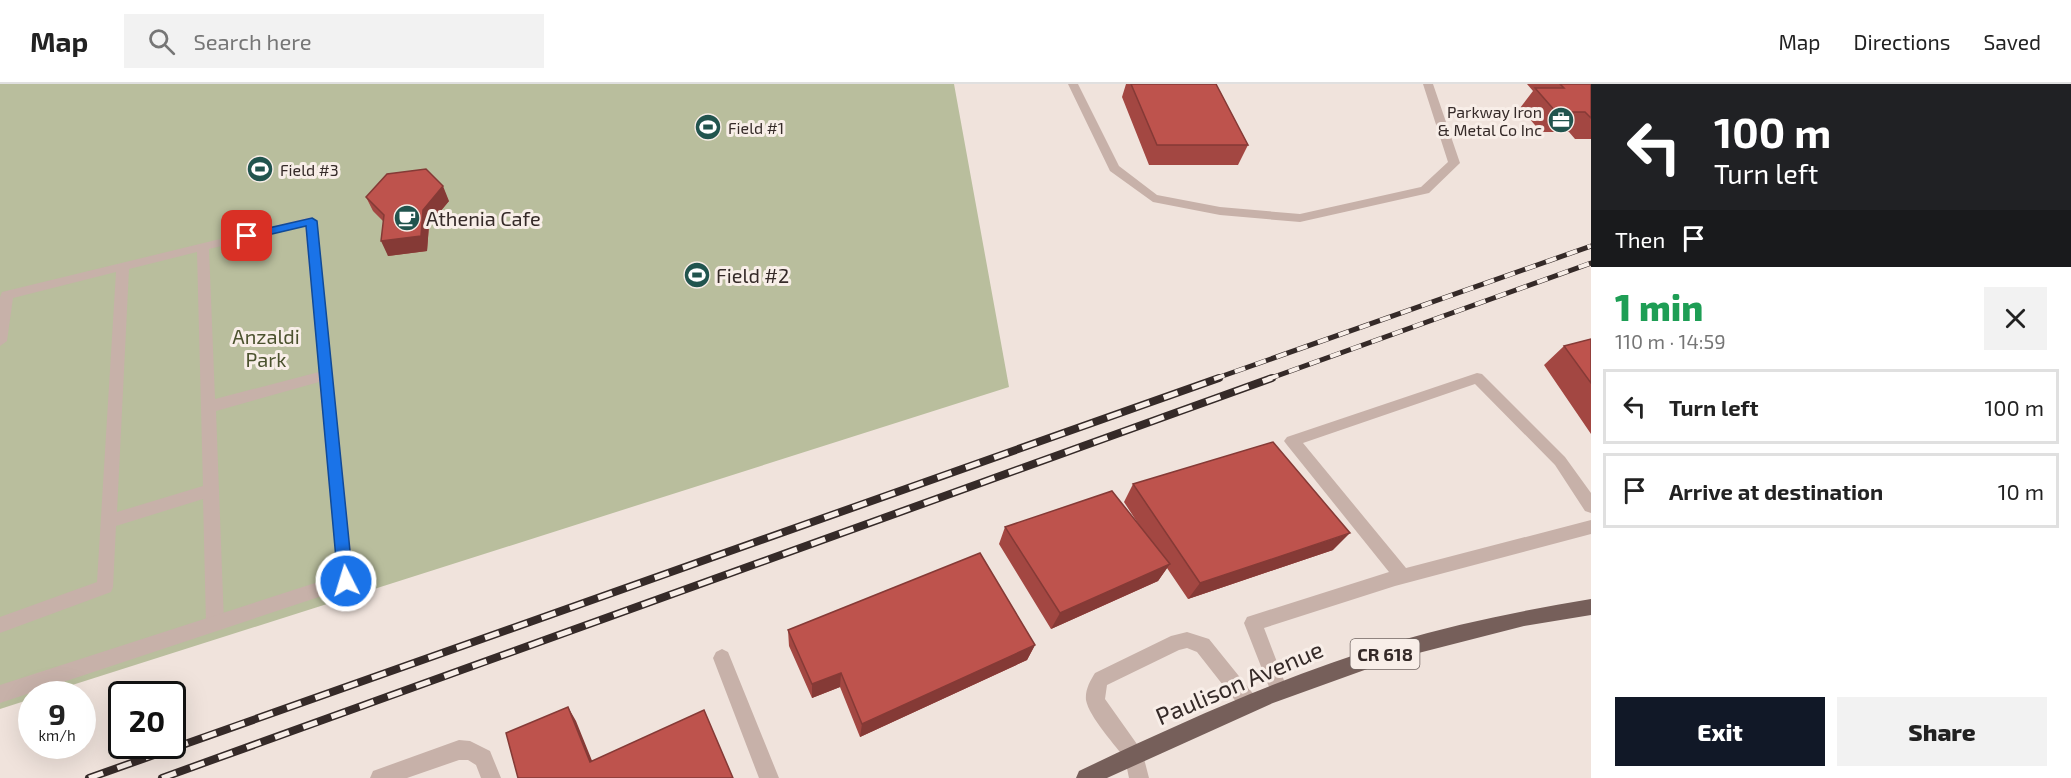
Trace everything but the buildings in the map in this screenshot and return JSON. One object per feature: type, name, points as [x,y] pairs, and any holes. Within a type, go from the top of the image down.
[{"type":"main road","name":"Paulison Avenue","points":[[1086,778],[1248,702],[1327,672],[1431,640],[1542,614],[1591,607]]},
{"type":"street","points":[[1073,84],[1114,168],[1153,198],[1220,211],[1300,218],[1425,190],[1454,163],[1428,84]]},
{"type":"street","points":[[0,341],[7,296],[312,221],[346,581],[0,694]]},
{"type":"street","points":[[203,246],[215,623]]},
{"type":"street","points":[[0,625],[105,587],[123,268]]},
{"type":"street","points":[[208,406],[326,375]]},
{"type":"street","points":[[1399,578],[1292,441],[1477,378],[1560,461],[1591,506]]},
{"type":"street","points":[[108,521],[211,490]]},
{"type":"street","points":[[1279,691],[1253,623],[1399,578],[1591,527]]},
{"type":"street","points":[[1139,778],[1134,754],[1096,704],[1094,694],[1101,680],[1177,642],[1187,640],[1203,645],[1248,702]]},
{"type":"street","points":[[722,658],[769,778]]},
{"type":"street","points":[[380,778],[459,750],[483,758],[491,778]]},
{"type":"green space","name":"Anzaldi Park","points":[[0,84],[954,84],[1009,387],[85,681],[18,681],[18,703],[0,709]]},
{"type":"railway","points":[[1214,379],[1591,246]]},
{"type":"railway","points":[[1268,379],[1591,263]]},
{"type":"railway","points":[[89,778],[1219,378]]},
{"type":"railway","points":[[162,778],[1272,378]]},
{"type":"place","name":"Parkway Iron & Metal Co Inc","points":[[1561,120]]},
{"type":"place","name":"Field #1","points":[[708,127]]},
{"type":"place","name":"Field #3","points":[[260,169]]},
{"type":"place","name":"Athenia Cafe","points":[[407,218]]},
{"type":"place","name":"Field #2","points":[[697,275]]},
{"type":"route","points":[[247,236],[312,221],[346,581]]}]
